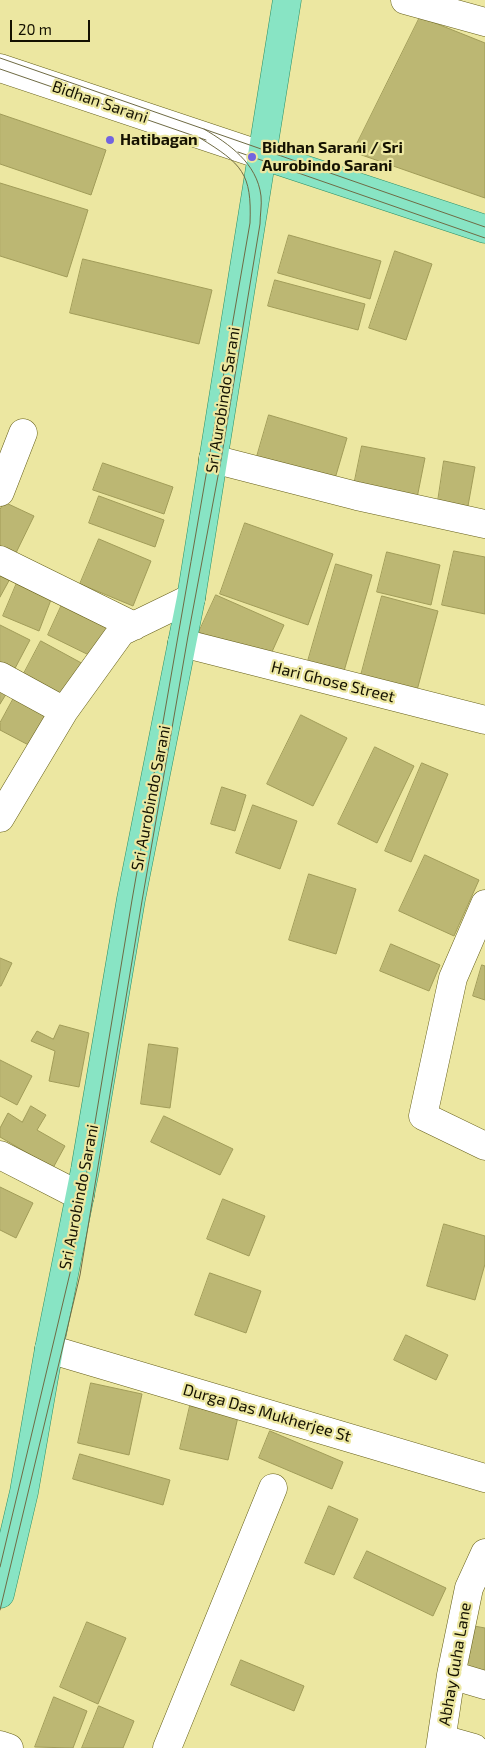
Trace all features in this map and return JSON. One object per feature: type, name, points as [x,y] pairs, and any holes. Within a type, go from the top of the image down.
[{"type":"main road","name":"Sri Aurobindo Sarani","points":[[0,1594],[24,1492],[49,1349],[80,1196],[131,899],[191,598],[288,0]]},
{"type":"main road","name":"Bidhan Sarani","points":[[264,156],[485,229]]},
{"type":"street","points":[[405,0],[485,22]]},
{"type":"street","name":"Bidhan Sarani","points":[[0,68],[264,156]]},
{"type":"street","points":[[0,492],[23,433]]},
{"type":"street","points":[[213,459],[357,496],[485,524]]},
{"type":"street","points":[[0,560],[134,626]]},
{"type":"street","points":[[0,818],[8,787],[121,632],[191,598]]},
{"type":"street","name":"Hari Ghose Street","points":[[182,643],[485,720]]},
{"type":"street","points":[[0,676],[64,711]]},
{"type":"street","points":[[485,904],[453,978],[423,1116],[485,1146]]},
{"type":"street","points":[[0,1155],[80,1196]]},
{"type":"street","name":"Durga Das Mukherjee St","points":[[49,1349],[485,1478]]},
{"type":"street","points":[[166,1748],[273,1488]]},
{"type":"street","name":"Abhay Guha Lane","points":[[441,1743],[451,1675],[469,1588],[485,1553]]},
{"type":"street","points":[[451,1675],[485,1685]]},
{"type":"street","points":[[441,1743],[474,1748]]},
{"type":"street","points":[[0,1745],[9,1748]]},
{"type":"building","points":[[420,17],[485,43],[485,198],[353,152]]},
{"type":"building","points":[[0,114],[106,150],[91,195],[0,164]]},
{"type":"building","points":[[0,183],[88,210],[67,277],[0,256]]},
{"type":"building","points":[[289,235],[381,261],[370,299],[278,273]]},
{"type":"building","points":[[395,251],[432,264],[406,340],[369,328]]},
{"type":"building","points":[[83,259],[212,290],[199,344],[70,313]]},
{"type":"building","points":[[275,280],[365,304],[358,330],[268,306]]},
{"type":"building","points":[[269,415],[347,438],[334,482],[256,460]]},
{"type":"building","points":[[362,446],[425,458],[417,498],[354,485]]},
{"type":"building","points":[[444,461],[475,467],[468,506],[438,501]]},
{"type":"building","points":[[103,463],[173,487],[164,514],[93,490]]},
{"type":"building","points":[[99,496],[164,520],[155,547],[89,523]]},
{"type":"building","points":[[4,502],[34,516],[14,557],[0,550],[0,510]]},
{"type":"building","points":[[245,523],[333,554],[308,625],[220,594]]},
{"type":"building","points":[[99,539],[151,561],[133,606],[80,584]]},
{"type":"building","points":[[454,551],[485,557],[485,614],[442,605]]},
{"type":"building","points":[[387,552],[440,565],[431,605],[377,592]]},
{"type":"building","points":[[336,564],[372,575],[342,678],[306,668]]},
{"type":"building","points":[[0,571],[11,577],[0,597]]},
{"type":"building","points":[[19,578],[54,592],[39,631],[3,616]]},
{"type":"building","points":[[216,595],[284,625],[267,663],[199,632]]},
{"type":"building","points":[[382,596],[438,611],[415,698],[359,683]]},
{"type":"building","points":[[65,598],[115,621],[97,659],[48,635]]},
{"type":"building","points":[[0,625],[30,640],[12,674],[0,668]]},
{"type":"building","points":[[41,641],[87,666],[66,705],[20,681]]},
{"type":"building","points":[[0,686],[8,691],[0,704]]},
{"type":"building","points":[[16,694],[56,716],[38,750],[0,730],[0,723]]},
{"type":"building","points":[[301,715],[347,738],[313,806],[267,784]]},
{"type":"building","points":[[375,747],[414,766],[377,843],[338,824]]},
{"type":"building","points":[[422,763],[448,774],[411,862],[385,851]]},
{"type":"building","points":[[222,787],[246,795],[235,831],[211,824]]},
{"type":"building","points":[[253,805],[297,821],[280,869],[236,853]]},
{"type":"building","points":[[425,855],[479,880],[454,936],[399,911]]},
{"type":"building","points":[[309,874],[356,889],[336,954],[289,940]]},
{"type":"building","points":[[391,944],[440,965],[429,991],[380,971]]},
{"type":"building","points":[[0,958],[12,963],[1,986],[0,986]]},
{"type":"building","points":[[482,965],[485,966],[485,1000],[473,996]]},
{"type":"building","points":[[60,1025],[89,1033],[79,1087],[49,1081],[55,1051],[31,1041],[37,1031],[53,1039]]},
{"type":"building","points":[[149,1044],[178,1048],[170,1108],[141,1104]]},
{"type":"building","points":[[0,1060],[32,1076],[17,1105],[0,1096]]},
{"type":"building","points":[[31,1106],[46,1115],[37,1130],[65,1146],[53,1168],[0,1137],[0,1128],[8,1113],[22,1122]]},
{"type":"building","points":[[164,1116],[233,1149],[220,1175],[151,1142]]},
{"type":"building","points":[[0,1187],[33,1203],[16,1238],[0,1230]]},
{"type":"building","points":[[223,1199],[265,1216],[249,1256],[207,1239]]},
{"type":"building","points":[[444,1224],[485,1236],[485,1264],[475,1300],[427,1286]]},
{"type":"building","points":[[210,1273],[261,1291],[246,1333],[195,1315]]},
{"type":"building","points":[[406,1335],[448,1355],[436,1380],[394,1360]]},
{"type":"building","points":[[91,1383],[142,1394],[129,1455],[78,1443]]},
{"type":"building","points":[[190,1406],[238,1417],[228,1460],[180,1449]]},
{"type":"building","points":[[270,1431],[343,1462],[332,1489],[259,1458]]},
{"type":"building","points":[[80,1454],[170,1480],[163,1505],[73,1479]]},
{"type":"building","points":[[329,1506],[358,1519],[334,1575],[305,1563]]},
{"type":"building","points":[[367,1551],[446,1588],[433,1616],[354,1578]]},
{"type":"building","points":[[87,1622],[126,1638],[98,1704],[60,1687]]},
{"type":"building","points":[[474,1626],[485,1628],[485,1680],[464,1675]]},
{"type":"building","points":[[241,1660],[304,1686],[294,1711],[231,1685]]},
{"type":"building","points":[[54,1697],[87,1711],[73,1748],[35,1747]]},
{"type":"building","points":[[99,1706],[134,1721],[123,1748],[82,1748]]},
{"type":"tram line","points":[[0,58],[485,227]]},
{"type":"tram line","points":[[0,69],[206,140]]},
{"type":"tram line","points":[[0,1610],[80,1275],[142,901],[221,460],[260,224],[261,196],[254,174],[248,164],[232,148],[204,129]]},
{"type":"tram line","points":[[0,1567],[70,1273],[132,900],[250,223],[249,192],[242,172],[226,155],[200,138]]},
{"type":"tram line","points":[[238,152],[485,238]]},
{"type":"place","name":"Hatibagan","points":[[110,140]]},
{"type":"place","name":"Bidhan Sarani / Sri Aurobindo Sarani","points":[[252,157]]}]
